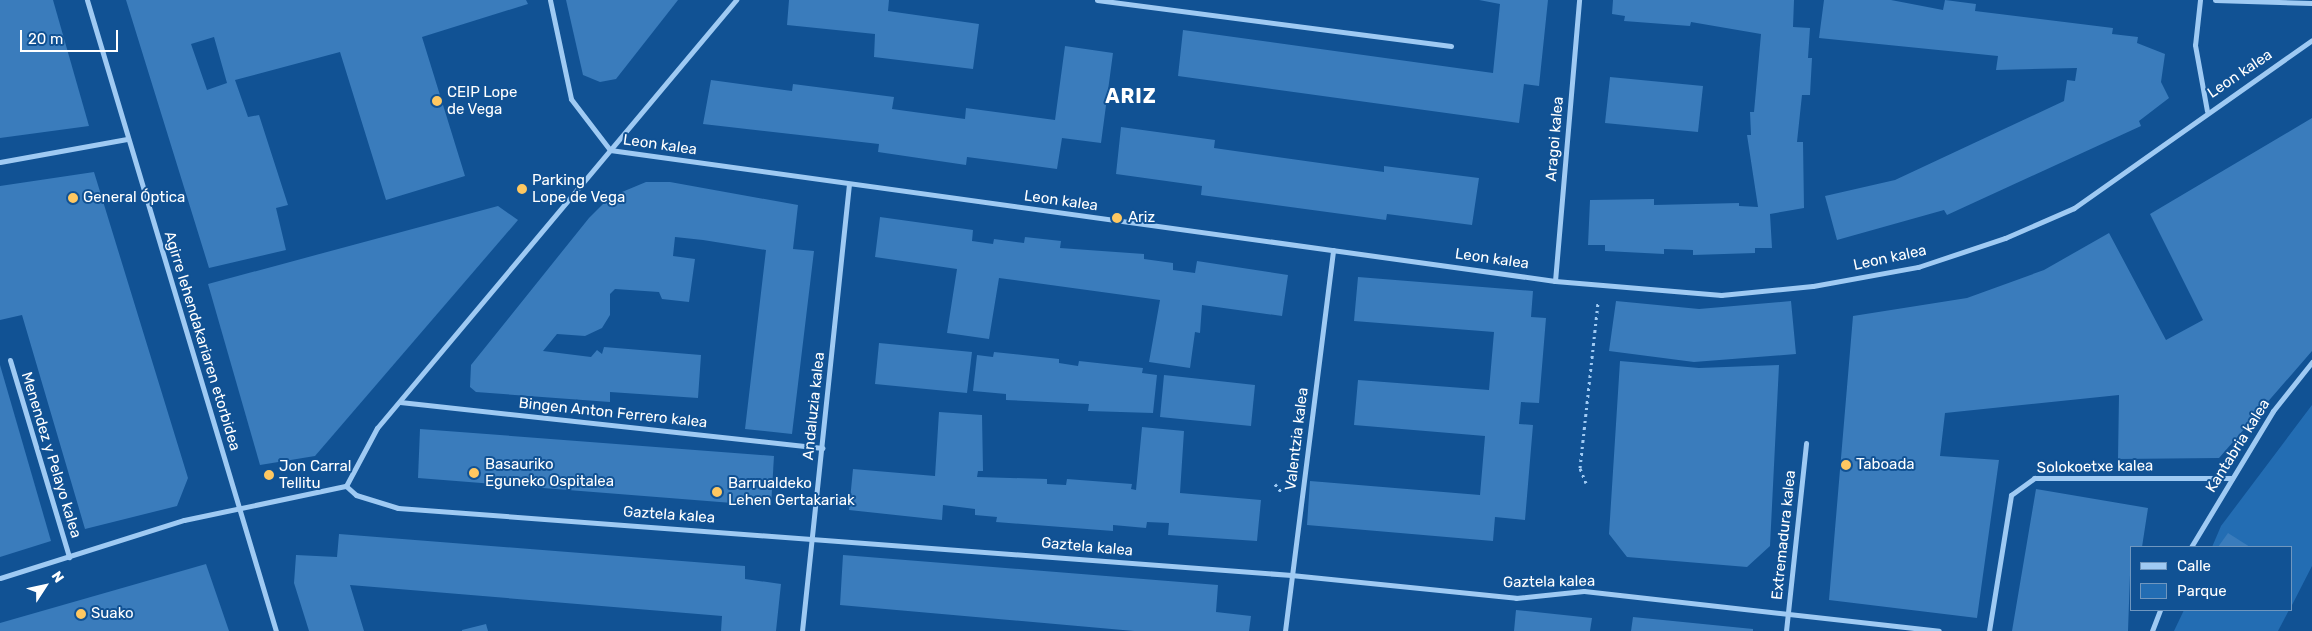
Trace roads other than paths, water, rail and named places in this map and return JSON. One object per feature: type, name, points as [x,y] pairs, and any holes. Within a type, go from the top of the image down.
[{"type":"street","name":"Agirre lehendakariaren etorbidea","points":[[87,0],[127,139],[240,506],[276,631]]},
{"type":"street","points":[[550,0],[570,100],[610,150]]},
{"type":"street","points":[[240,506],[346,486],[377,428],[736,0]]},
{"type":"street","points":[[1097,0],[1451,46]]},
{"type":"street","name":"Aragoi kalea","points":[[1555,281],[1580,0]]},
{"type":"street","points":[[2200,0],[2194,45],[2207,112]]},
{"type":"street","points":[[2215,0],[2312,3]]},
{"type":"street","name":"Leon kalea","points":[[610,150],[1555,281],[1600,283],[1721,295],[1814,286],[1918,267],[2005,238],[2074,208],[2207,112],[2312,40]]},
{"type":"street","points":[[0,162],[127,139]]},
{"type":"street","name":"Andaluzia kalea","points":[[802,631],[811,537],[823,448],[849,184]]},
{"type":"street","name":"Valentzia kalea","points":[[1285,631],[1333,250]]},
{"type":"street","name":"Menendez y Pelayo kalea","points":[[10,360],[69,557]]},
{"type":"street","name":"Kantabria kalea","points":[[2192,546],[2273,412],[2312,362]]},
{"type":"street","name":"Bingen Anton Ferrero kalea","points":[[400,402],[823,448]]},
{"type":"street","name":"Extremadura kalea","points":[[1786,631],[1806,443]]},
{"type":"street","name":"Solokoetxe kalea","points":[[1989,631],[2011,495],[2034,478],[2232,478]]},
{"type":"street","name":"Gaztela kalea","points":[[346,486],[356,495],[398,508],[811,537],[1291,575],[1516,598],[1584,591],[1787,617],[1938,631]]},
{"type":"street","name":"Menendez y Pelayo kalea","points":[[0,578],[240,506]]},
{"type":"street","points":[[2152,631],[2160,611]]},
{"type":"place","name":"CEIP Lope de Vega","points":[[437,101]]},
{"type":"place","name":"Parking Lope de Vega","points":[[522,189]]},
{"type":"place","name":"General Óptica","points":[[73,198]]},
{"type":"place","name":"Ariz","points":[[1117,218]]},
{"type":"place","name":"Taboada","points":[[1846,465]]},
{"type":"place","name":"Basauriko Eguneko Ospitalea","points":[[474,473]]},
{"type":"place","name":"Jon Carral Tellitu","points":[[269,475]]},
{"type":"place","name":"Barrualdeko Lehen Gertakariak","points":[[717,492]]},
{"type":"place","name":"Suako","points":[[81,614]]},
{"type":"district","name":"ARIZ","points":[[1131,96]]}]
